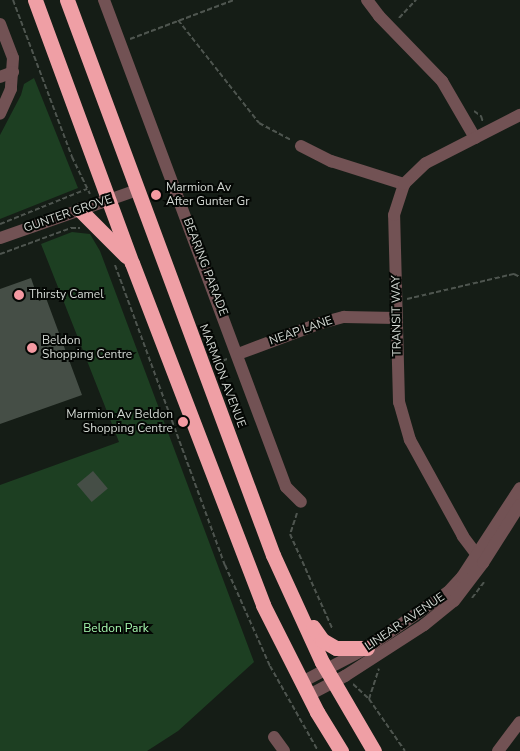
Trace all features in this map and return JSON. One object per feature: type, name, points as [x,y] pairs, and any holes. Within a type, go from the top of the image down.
[{"type":"highway","points":[[35,0],[132,263],[259,596],[305,689],[341,751]]},
{"type":"highway","name":"MARMION AVENUE","points":[[67,0],[273,555],[295,607],[335,676],[374,751]]},
{"type":"highway","points":[[87,207],[96,225],[132,263]]},
{"type":"highway","points":[[273,555],[282,560],[314,629],[322,640],[336,648],[367,648]]},
{"type":"street","name":"BEARING PARADE","points":[[104,0],[238,354],[286,487],[301,502]]},
{"type":"street","points":[[366,0],[442,81],[474,138]]},
{"type":"street","points":[[0,24],[13,58],[10,89],[0,114]]},
{"type":"street","points":[[0,78],[12,72]]},
{"type":"street","name":"TRANSIT WAY","points":[[480,560],[410,440],[399,402],[394,215],[404,184],[426,163],[520,115]]},
{"type":"street","points":[[301,146],[331,161],[404,184]]},
{"type":"street","name":"GUNTER GROVE","points":[[0,238],[137,190]]},
{"type":"street","name":"NEAP LANE","points":[[238,354],[321,323],[344,317],[396,318]]},
{"type":"street","name":"LINEAR AVENUE","points":[[305,689],[335,676],[440,613],[466,588],[520,488]]},
{"type":"street","name":"LINEAR AVENUE","points":[[335,676],[367,648],[448,592],[480,560],[520,505]]},
{"type":"street","points":[[498,751],[520,722]]},
{"type":"street","points":[[274,737],[284,751]]},
{"type":"path","points":[[13,0],[72,157],[87,189],[87,207]]},
{"type":"path","points":[[120,42],[234,0]]},
{"type":"path","points":[[390,27],[416,0]]},
{"type":"path","points":[[178,20],[259,122],[301,146]]},
{"type":"path","points":[[0,224],[87,189]]},
{"type":"path","points":[[0,254],[70,228],[94,229],[96,225]]},
{"type":"path","points":[[112,258],[225,565],[270,666],[318,751]]},
{"type":"path","points":[[397,302],[514,274],[520,277]]},
{"type":"path","points":[[301,502],[290,534],[333,630]]},
{"type":"path","points":[[335,676],[369,699],[405,751]]},
{"type":"green space","points":[[34,78],[78,188],[0,219],[0,135],[21,95],[24,84]]},
{"type":"green space","name":"Beldon Park","points":[[72,232],[90,234],[100,251],[254,662],[178,731],[147,751],[0,751],[0,485],[119,442],[41,244]]},
{"type":"building","name":"Beldon Shopping Centre","points":[[31,278],[39,301],[46,298],[82,395],[0,424],[0,289]]},
{"type":"building","points":[[93,471],[108,489],[92,502],[77,484]]},
{"type":"place","name":"Marmion Av After Gunter Gr","points":[[156,195]]},
{"type":"place","name":"Thirsty Camel","points":[[19,295]]},
{"type":"place","name":"Beldon Shopping Centre","points":[[32,348]]},
{"type":"place","name":"Marmion Av Beldon Shopping Centre","points":[[183,422]]}]
